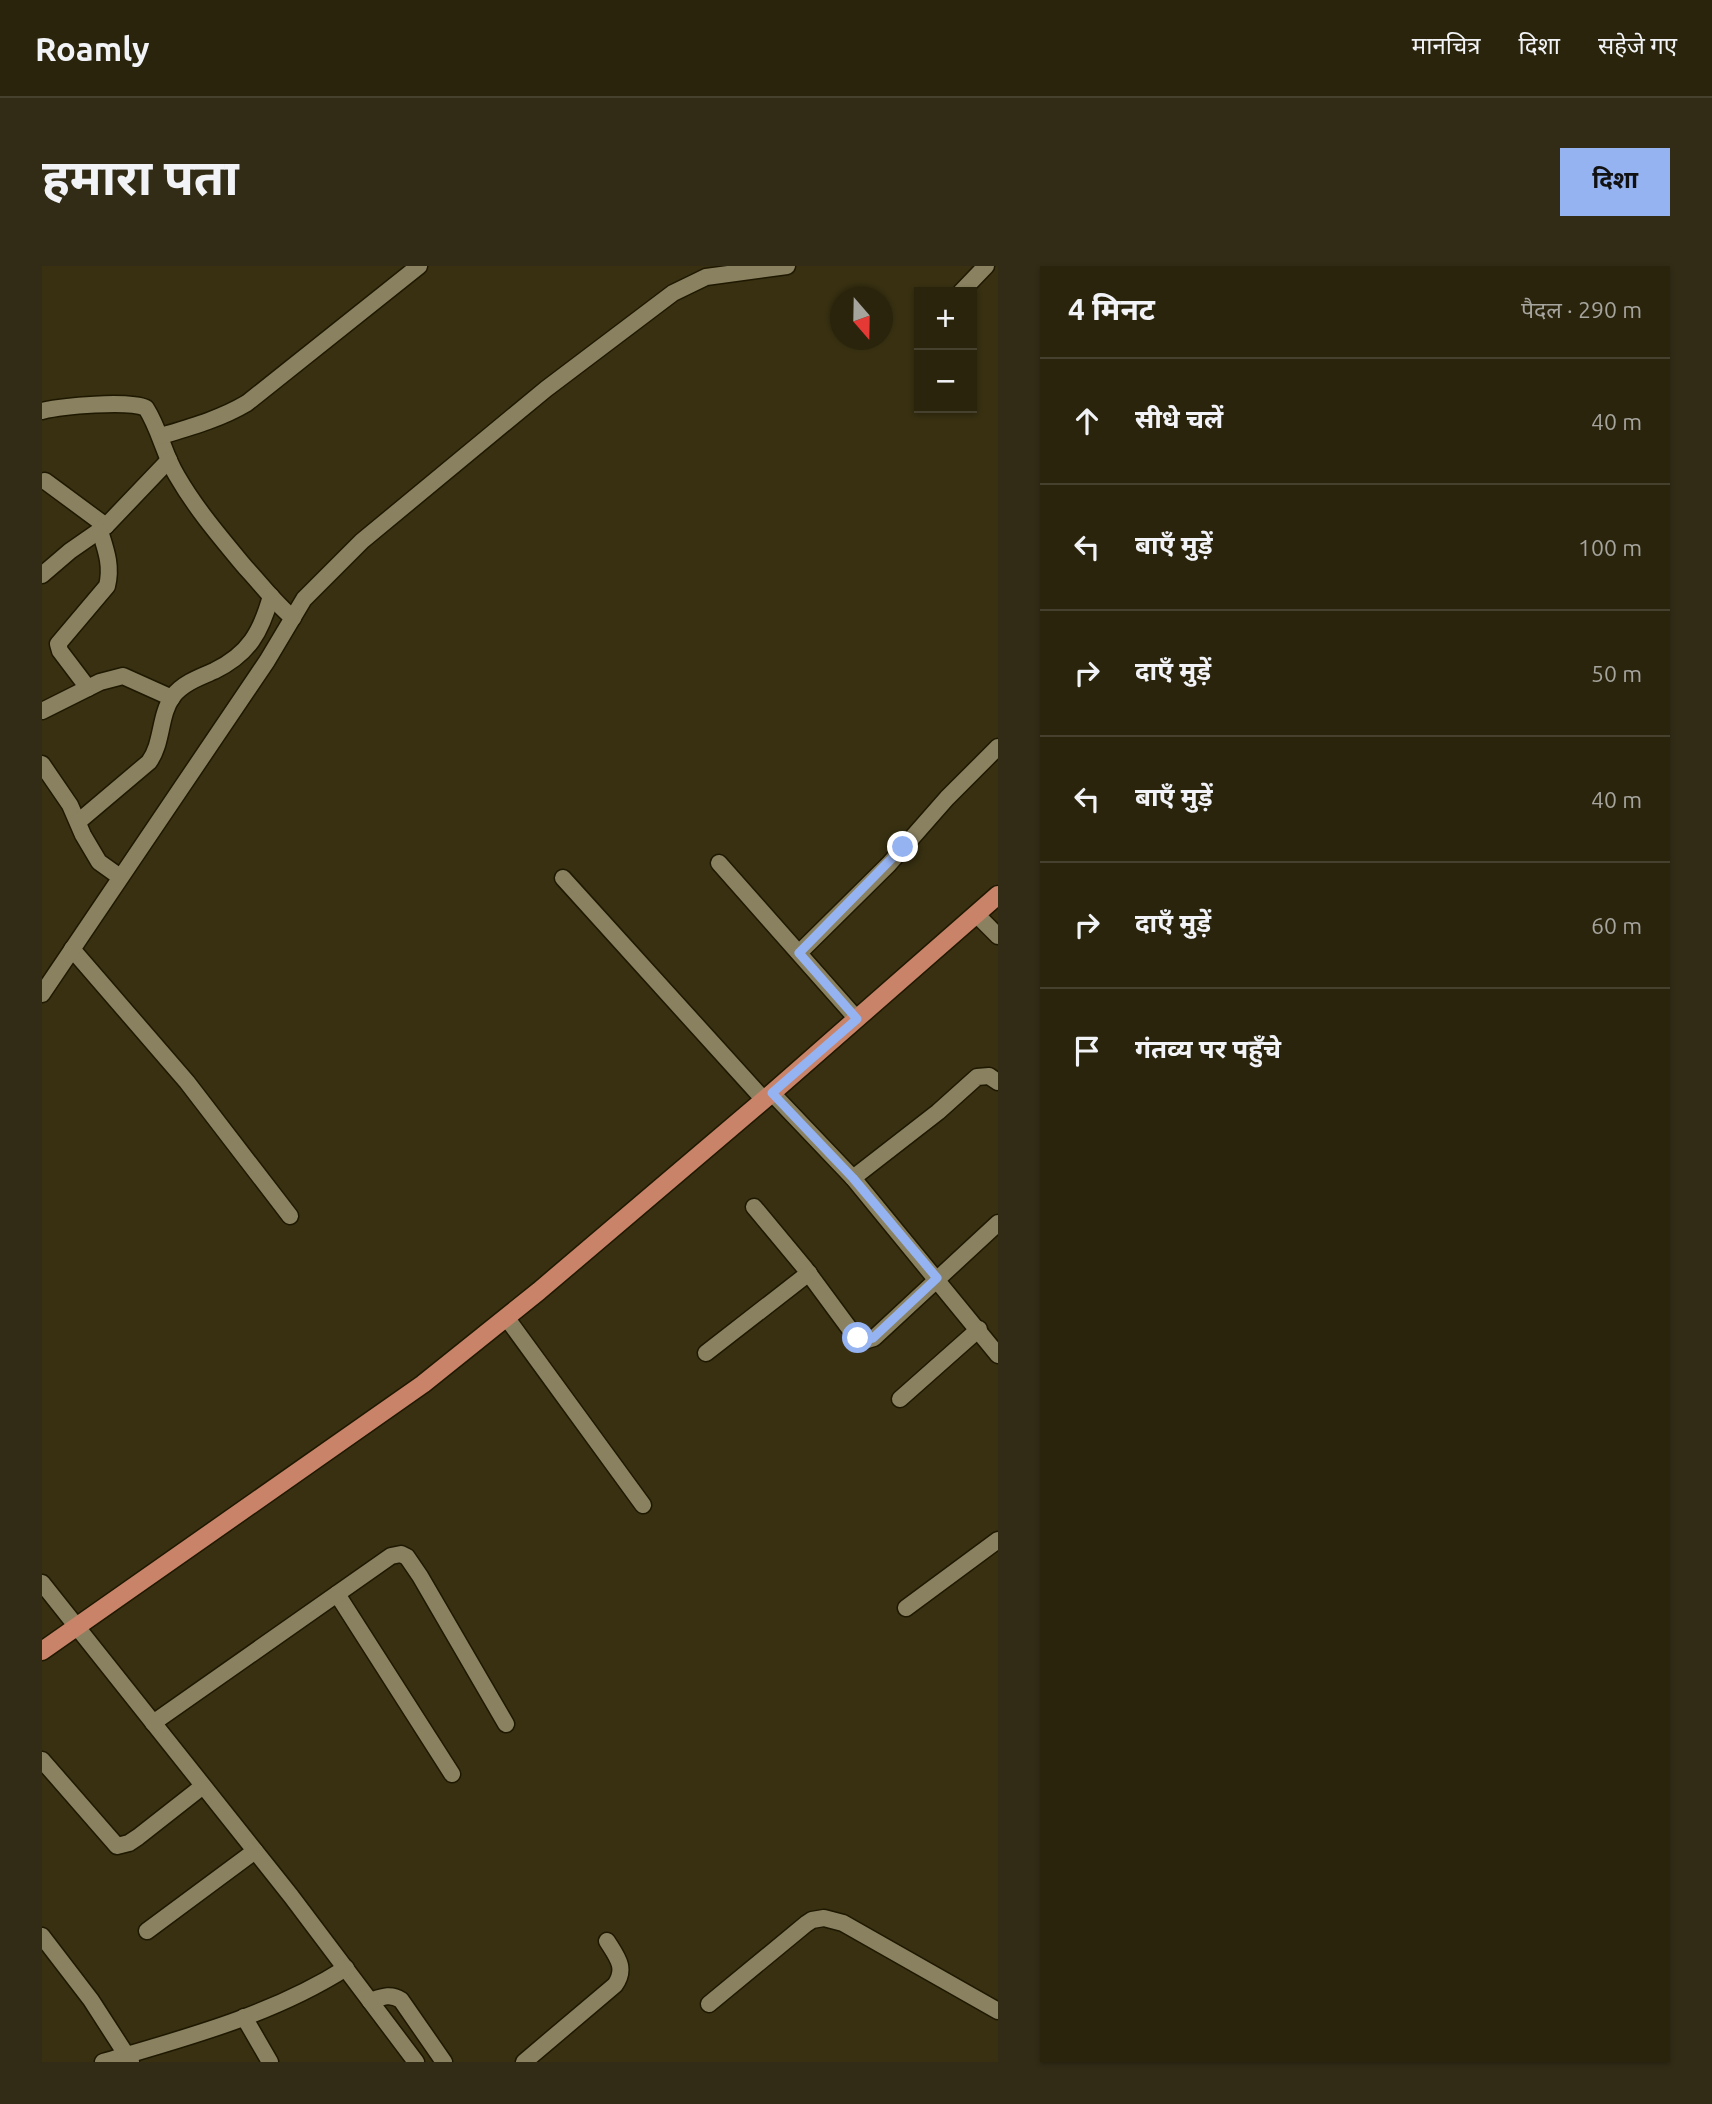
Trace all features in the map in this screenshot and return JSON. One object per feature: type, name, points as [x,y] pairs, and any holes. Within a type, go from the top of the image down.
[{"type":"main road","points":[[42,1651],[422,1384],[768,1097],[998,895]]},
{"type":"street","points":[[161,436],[206,423],[247,403],[419,266]]},
{"type":"street","points":[[42,995],[72,949],[113,872],[267,661],[289,614],[362,541],[545,389],[649,310],[689,284],[706,277],[787,266]]},
{"type":"street","points":[[966,287],[986,266]]},
{"type":"street","points":[[42,411],[61,407],[142,406],[152,418],[169,460],[206,519],[289,614]]},
{"type":"street","points":[[42,575],[70,551],[103,529],[169,460]]},
{"type":"street","points":[[45,481],[103,529],[110,575],[107,586],[58,644],[60,651],[88,688]]},
{"type":"street","points":[[78,822],[149,762],[172,698],[180,689],[227,664],[251,644],[260,630],[271,596]]},
{"type":"street","points":[[42,711],[107,679],[123,676],[172,698]]},
{"type":"street","points":[[799,953],[889,864],[947,798],[998,747]]},
{"type":"street","points":[[42,764],[70,805],[83,835],[113,872]]},
{"type":"street","points":[[719,863],[857,1019]]},
{"type":"street","points":[[563,878],[768,1097],[853,1178],[998,1353]]},
{"type":"street","points":[[976,914],[998,936]]},
{"type":"street","points":[[72,949],[187,1082],[290,1216]]},
{"type":"street","points":[[853,1178],[939,1112],[977,1077],[989,1076],[998,1082]]},
{"type":"street","points":[[754,1207],[809,1273],[849,1328],[864,1340],[873,1338],[998,1223]]},
{"type":"street","points":[[706,1353],[809,1273]]},
{"type":"street","points":[[506,1317],[643,1505]]},
{"type":"street","points":[[901,1399],[979,1329]]},
{"type":"street","points":[[906,1608],[998,1540]]},
{"type":"street","points":[[153,1723],[391,1556],[401,1554],[407,1557],[506,1724]]},
{"type":"street","points":[[42,1583],[255,1851],[416,2062]]},
{"type":"street","points":[[337,1594],[452,1774]]},
{"type":"street","points":[[42,1760],[117,1846],[138,1837],[203,1786]]},
{"type":"street","points":[[147,1931],[255,1851]]},
{"type":"street","points":[[709,2004],[806,1924],[824,1918],[843,1923],[998,2011]]},
{"type":"street","points":[[42,1936],[91,2000],[129,2059]]},
{"type":"street","points":[[524,2062],[615,1985],[622,1972],[621,1965],[607,1941]]},
{"type":"street","points":[[103,2062],[129,2059],[244,2017],[311,1988],[346,1968]]},
{"type":"street","points":[[370,2001],[386,1995],[401,2000],[444,2062]]},
{"type":"street","points":[[244,2017],[270,2062]]},
{"type":"route","points":[[858,1338],[873,1338],[937,1278],[853,1178],[772,1093],[857,1019],[799,953],[903,847]]}]
